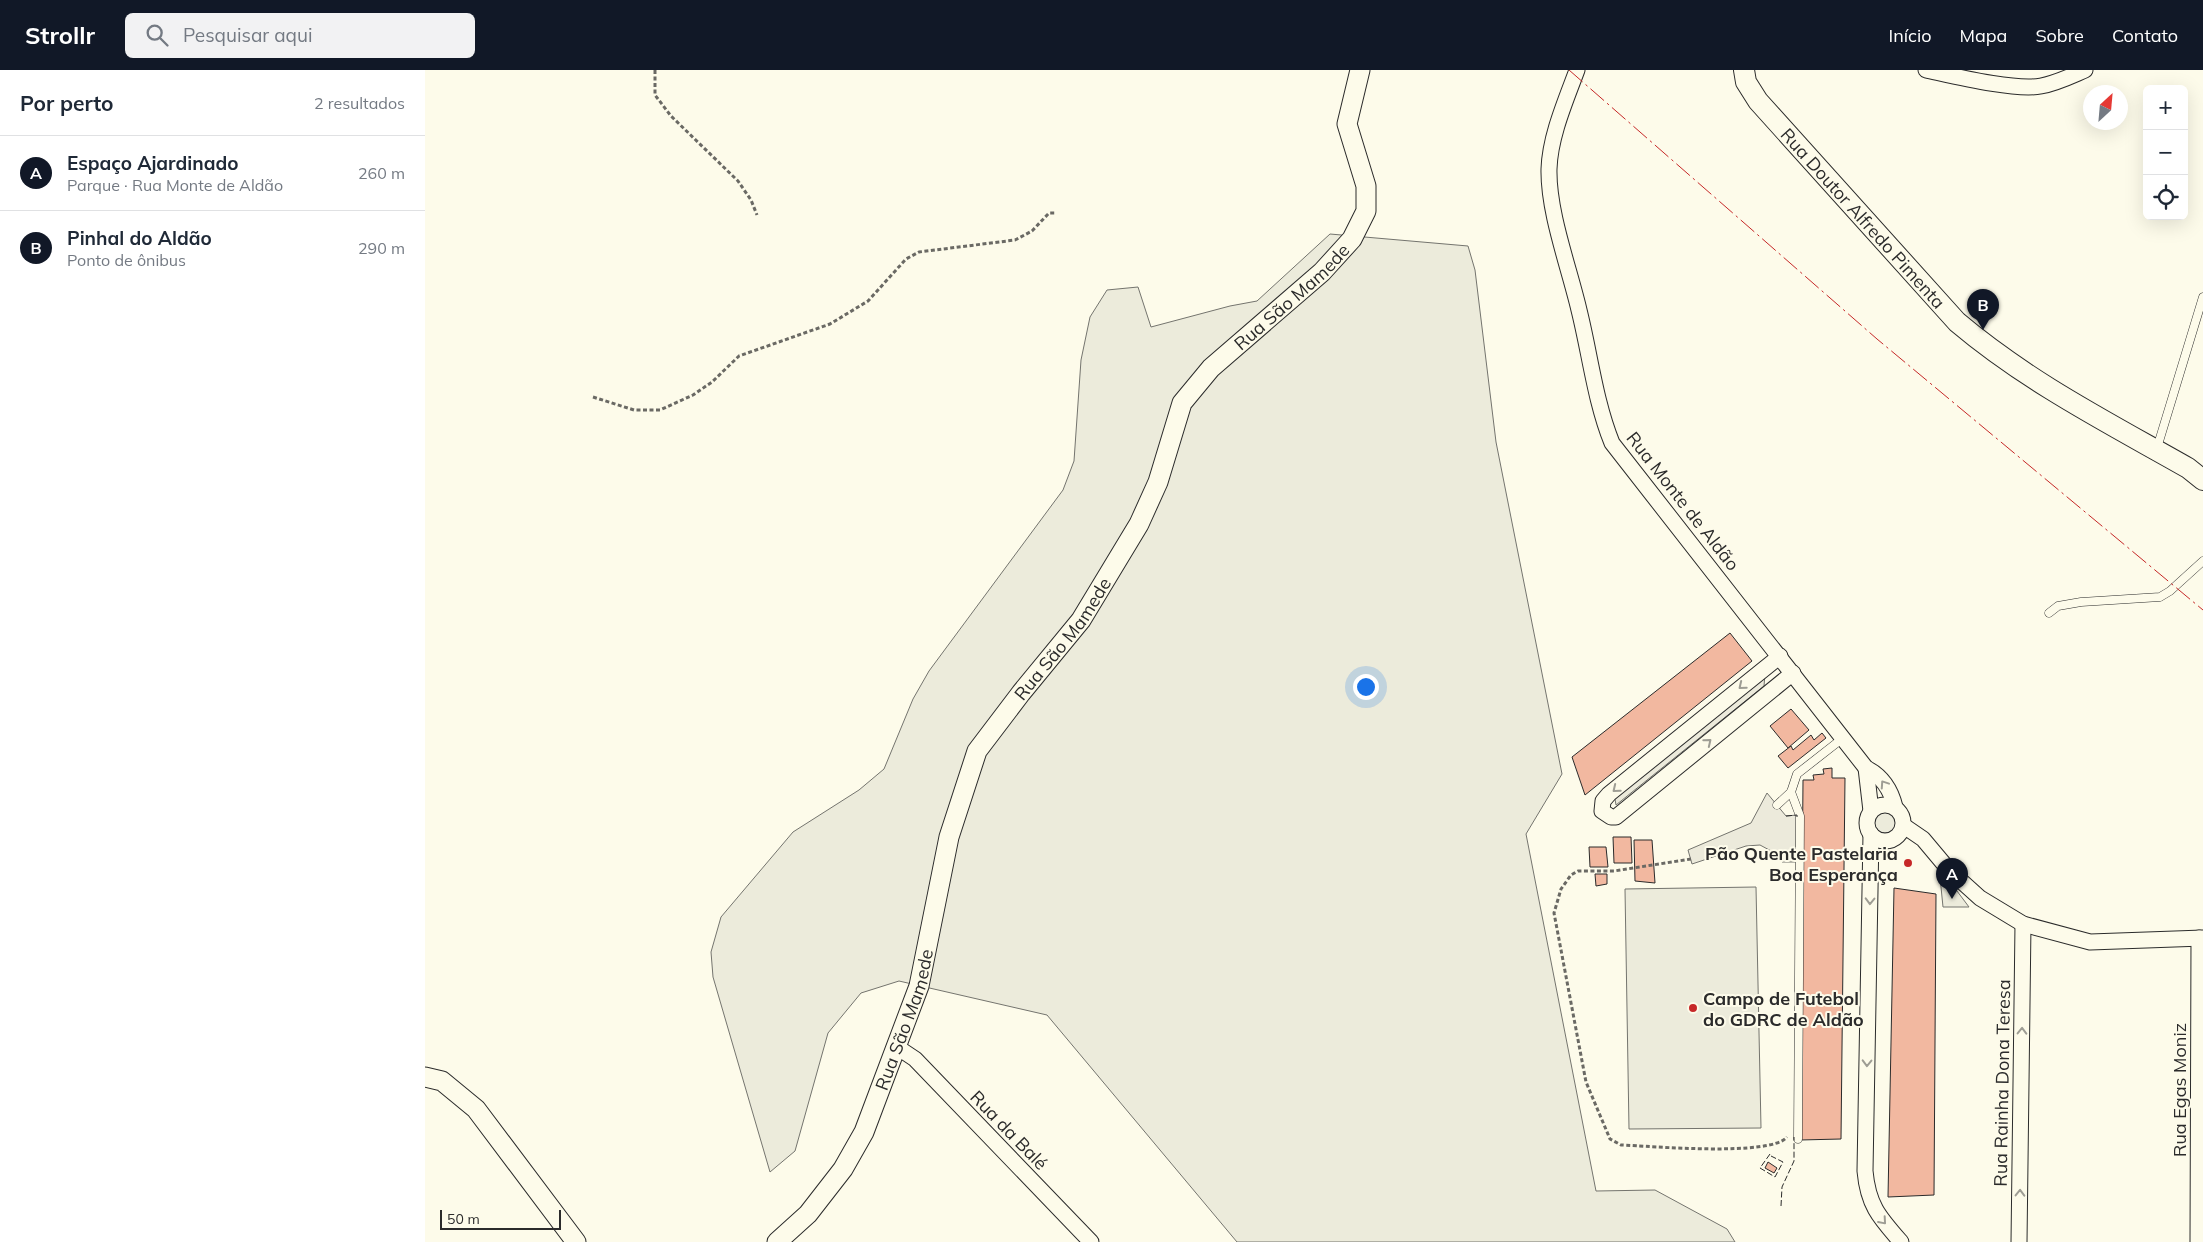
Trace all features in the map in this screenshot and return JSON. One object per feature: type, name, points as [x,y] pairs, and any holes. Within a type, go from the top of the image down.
[{"type":"main road","name":"Rua Doutor Alfredo Pimenta","points":[[1744,70],[1746,82],[1758,101],[1957,322],[1994,353],[2030,378],[2187,468],[2203,480]]},
{"type":"street","name":"Rua São Mamede","points":[[777,1242],[808,1214],[843,1169],[864,1132],[919,986],[949,836],[977,751],[1021,693],[1081,620],[1139,524],[1158,482],[1182,403],[1211,368],[1322,272],[1352,239],[1366,211],[1366,186],[1347,124],[1359,70]]},
{"type":"street","name":"Rua Monte de Aldão","points":[[1577,70],[1555,136],[1549,168],[1551,197],[1606,428],[1612,443],[1866,768],[1877,774],[1892,796],[1895,807]]},
{"type":"street","points":[[1926,70],[1971,80],[2026,87],[2040,86],[2059,81],[2085,70]]},
{"type":"street","points":[[1780,656],[1609,794],[1603,801],[1602,811],[1611,817],[1616,817],[1793,673]]},
{"type":"street","points":[[1866,768],[1871,811],[1867,823],[1871,834],[1865,1171],[1867,1191],[1873,1207],[1901,1242]]},
{"type":"street","points":[[1871,811],[1881,805],[1895,807],[1902,814],[1904,826],[1893,840],[1881,841],[1871,834]]},
{"type":"street","points":[[1904,826],[1923,839],[1949,870],[1980,898],[2023,924],[2090,942],[2201,938]]},
{"type":"street","name":"Rua Rainha Dona Teresa","points":[[2019,1242],[2023,924]]},
{"type":"street","name":"Rua Egas Moniz","points":[[2198,1242],[2201,938]]},
{"type":"street","name":"Rua da Balé","points":[[897,1047],[915,1059],[1091,1242]]},
{"type":"street","points":[[425,1077],[442,1081],[477,1109],[576,1242]]},
{"type":"lane","points":[[2156,450],[2203,297]]},
{"type":"lane","points":[[2049,613],[2059,606],[2081,602],[2160,596],[2169,591],[2203,561]]},
{"type":"lane","points":[[1777,805],[1791,792],[1797,774],[1843,738]]},
{"type":"lane","points":[[1791,792],[1800,816],[1798,1139]]},
{"type":"path","points":[[655,70],[655,95],[671,116],[738,181],[751,200],[757,215]]},
{"type":"path","points":[[593,397],[634,410],[660,410],[693,395],[712,382],[739,356],[830,324],[868,301],[906,259],[919,252],[1025,237],[1043,217],[1049,213],[1056,213]]},
{"type":"path","points":[[1691,859],[1614,871],[1578,871],[1566,882],[1557,898],[1554,913],[1589,1089],[1610,1138],[1621,1145],[1752,1148],[1780,1142],[1788,1134]]},
{"type":"shaded area","points":[[1330,234],[1468,246],[1475,270],[1496,442],[1562,774],[1526,834],[1596,1191],[1655,1190],[1727,1229],[1735,1242],[1237,1242],[1047,1015],[899,981],[861,993],[828,1033],[795,1151],[770,1172],[713,977],[711,952],[721,917],[793,832],[859,790],[884,769],[913,699],[929,671],[1063,490],[1074,461],[1081,360],[1090,317],[1107,290],[1138,287],[1151,327],[1230,306],[1257,301]]},
{"type":"shaded area","points":[[1765,674],[1764,686],[1616,805],[1614,793]]},
{"type":"shaded area","points":[[1767,793],[1786,816],[1797,815],[1796,862],[1782,862],[1773,852],[1760,845],[1746,846],[1692,864],[1688,850],[1751,823]]},
{"type":"shaded area","points":[[1881,811],[1889,811],[1896,818],[1896,826],[1889,833],[1881,833],[1874,826],[1874,818]]},
{"type":"shaded area","points":[[1940,877],[1957,891],[1969,907],[1943,907]]},
{"type":"shaded area","name":"Campo de Futebol do GDRC de Aldão","points":[[1756,887],[1761,1128],[1629,1129],[1625,889]]},
{"type":"building","points":[[1730,633],[1752,661],[1585,795],[1572,757]]},
{"type":"building","points":[[1791,709],[1809,730],[1788,748],[1770,726]]},
{"type":"building","points":[[1822,733],[1826,738],[1788,768],[1778,756],[1791,746],[1793,750],[1811,735],[1814,740]]},
{"type":"building","points":[[1832,768],[1832,778],[1845,778],[1841,1139],[1800,1140],[1803,780],[1814,780],[1813,775],[1824,774],[1823,769]]},
{"type":"building","points":[[1613,837],[1631,837],[1632,863],[1614,863]]},
{"type":"building","points":[[1634,840],[1652,840],[1655,883],[1635,881]]},
{"type":"building","points":[[1589,847],[1606,847],[1608,867],[1590,867]]},
{"type":"building","points":[[1595,874],[1607,874],[1607,884],[1596,886]]},
{"type":"building","points":[[1894,888],[1936,894],[1934,1195],[1888,1197]]},
{"type":"building","points":[[1768,1162],[1777,1168],[1774,1173],[1765,1168]]},
{"type":"fence","points":[[1786,816],[1797,815],[1797,817]]},
{"type":"fence","points":[[1781,1206],[1782,1187],[1794,1161],[1794,1137]]},
{"type":"fence","points":[[1770,1154],[1760,1168],[1775,1177],[1783,1162],[1771,1156]]},
{"type":"power","points":[[1569,70],[1877,339],[2203,610]]},
{"type":"place","name":"Pinhal do Aldão","points":[[1983,330]]},
{"type":"place","name":"Pão Quente Pastelaria Boa Esperança","points":[[1908,863]]},
{"type":"place","name":"Espaço Ajardinado","points":[[1952,899]]},
{"type":"place","name":"Campo de Futebol do GDRC de Aldão","points":[[1693,1008]]}]
